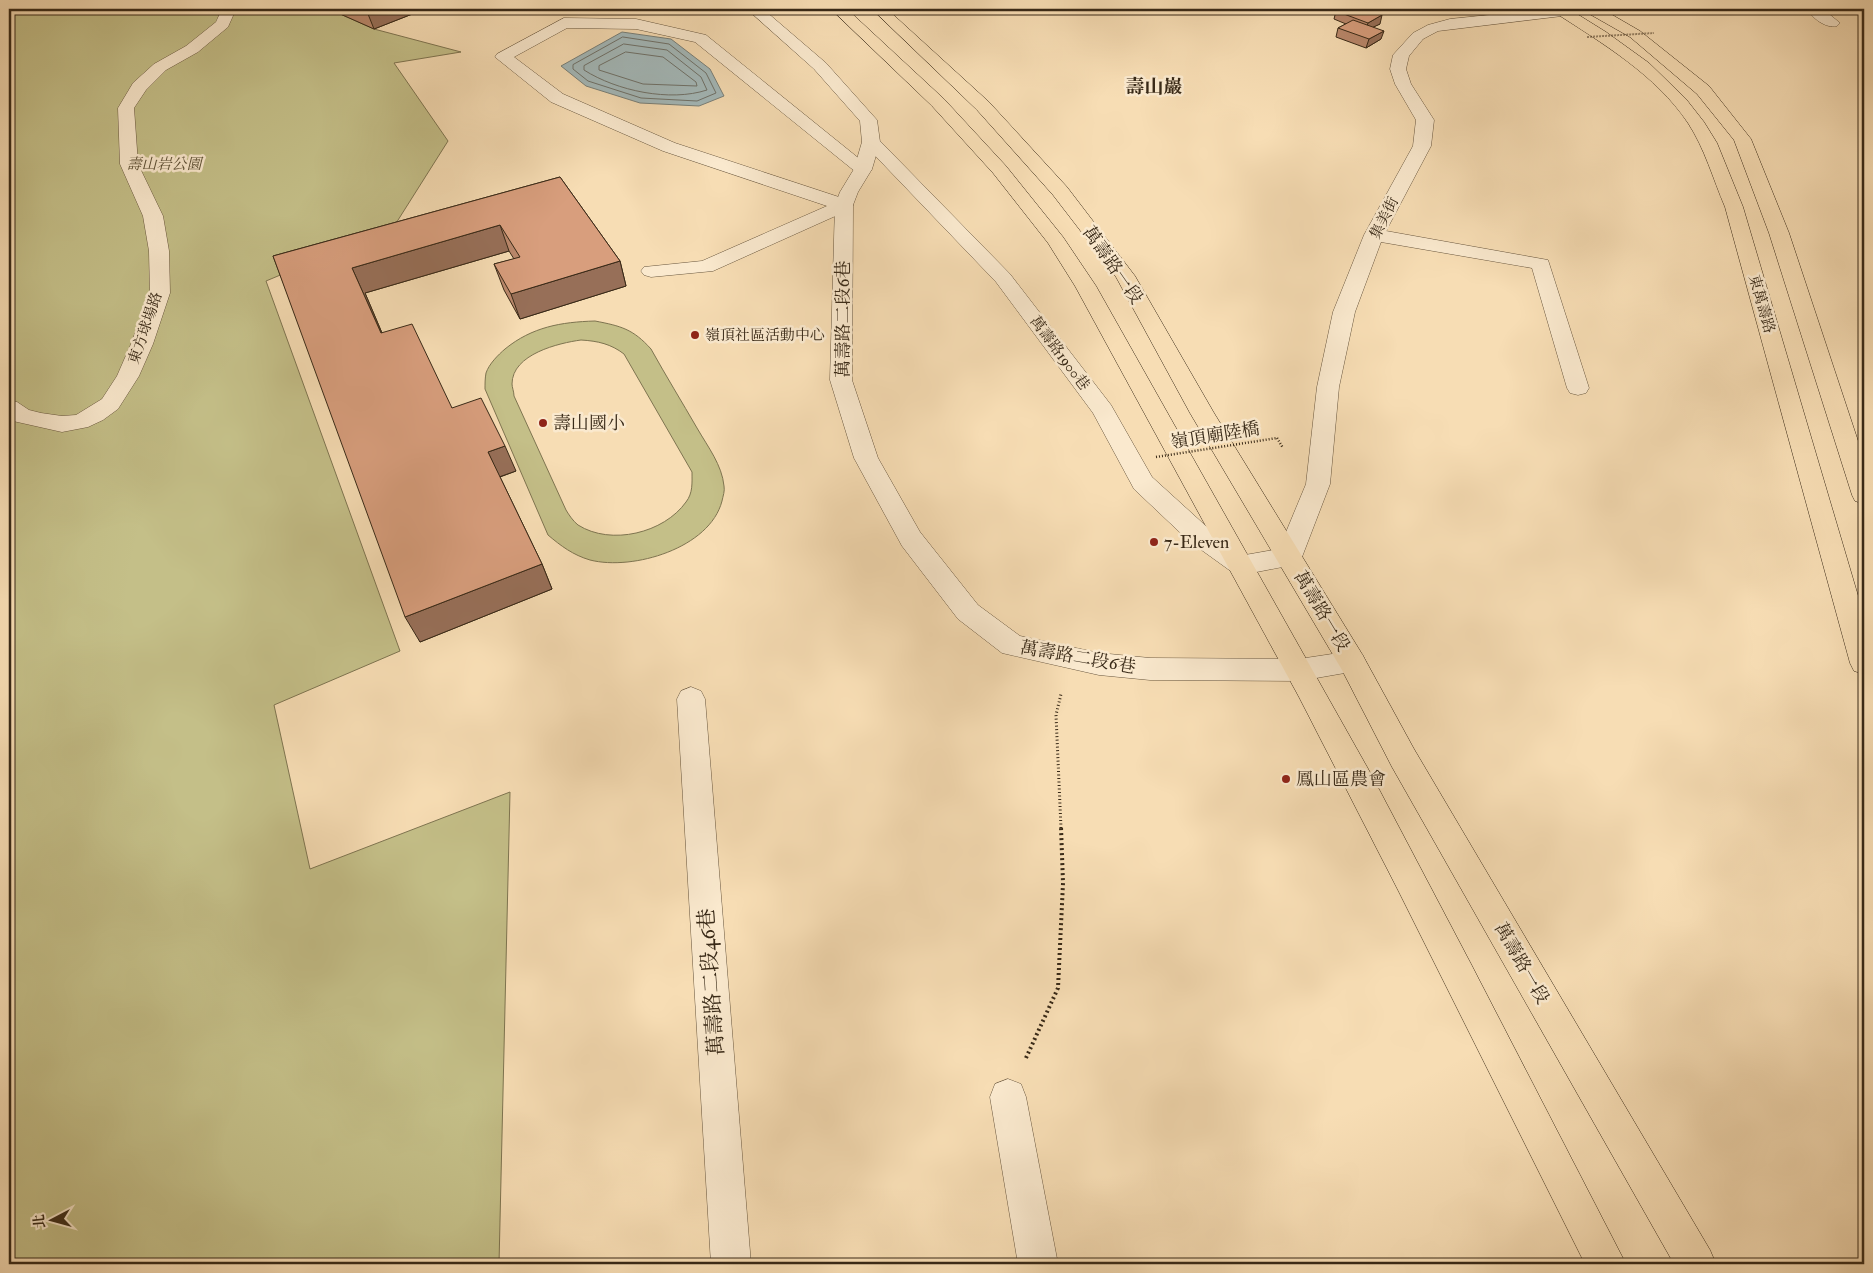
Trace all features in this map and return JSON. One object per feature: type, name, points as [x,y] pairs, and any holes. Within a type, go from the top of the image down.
[{"type":"main road","name":"萬壽路一段","points":[[838,9],[877,43],[946,111],[1022,194],[1081,279],[1242,565],[1363,789],[1606,1264]]},
{"type":"main road","name":"萬壽路一段","points":[[879,9],[983,106],[1060,191],[1125,276],[1202,413],[1352,662],[1408,766],[1696,1264]]},
{"type":"main road","points":[[1591,9],[1635,34],[1703,90],[1742,139],[1779,233],[1864,496]]},
{"type":"main road","name":"東萬壽路","points":[[1561,10],[1600,34],[1648,72],[1683,106],[1707,142],[1734,207],[1864,663]]},
{"type":"street","name":"東方球場路","points":[[9,407],[21,416],[41,421],[62,424],[80,422],[110,404],[128,376],[142,344],[160,293],[159,251],[153,216],[129,164],[126,108],[139,87],[160,67],[192,49],[223,24],[229,9]]},
{"type":"street","name":"萬壽路二段6巷","points":[[754,9],[820,66],[868,120],[871,142],[863,169],[848,192],[844,205],[841,380],[866,458],[910,539],[968,612],[1012,645],[1099,664],[1150,669],[1299,670],[1352,662]]},
{"type":"street","name":"集美街","points":[[1289,557],[1318,484],[1328,387],[1344,312],[1374,235],[1422,146],[1425,120],[1403,84],[1398,69],[1401,55],[1418,36],[1433,28],[1450,24],[1561,10],[1586,9]]},
{"type":"street","points":[[1814,9],[1832,23]]},
{"type":"street","points":[[1429,12],[1450,24]]},
{"type":"street","points":[[844,205],[669,147],[557,98],[503,57],[564,23],[636,24],[700,38],[863,169]]},
{"type":"street","name":"萬壽路1900巷","points":[[871,142],[1009,286],[1103,410],[1143,483],[1198,534],[1242,565]]},
{"type":"street","points":[[651,272],[706,267],[844,205]]},
{"type":"street","points":[[1374,235],[1541,264],[1578,388]]},
{"type":"street","points":[[1242,565],[1289,557]]},
{"type":"street","name":"萬壽路二段46巷","points":[[691,699],[731,1264]]},
{"type":"street","points":[[1008,1097],[1038,1264]]},
{"type":"path","points":[[1588,37],[1654,33]]},
{"type":"path","name":"嶺頂廟陸橋","points":[[1156,457],[1277,438]]},
{"type":"path","points":[[1008,1097],[1058,988],[1063,883],[1056,715],[1070,657]]},
{"type":"green space","name":"壽山岩公園","points":[[9,9],[329,9],[374,29],[461,52],[394,63],[448,141],[393,228],[266,281],[400,651],[274,705],[310,869],[510,792],[499,1264],[9,1264]]},
{"type":"green space","points":[[595,321],[626,329],[651,349],[710,449],[723,478],[724,492],[722,501],[715,517],[702,532],[668,552],[647,559],[608,563],[590,560],[578,556],[548,535],[485,389],[486,373],[489,366],[505,349],[515,342],[526,335],[547,327]],"holes":[[[581,340],[609,345],[624,354],[692,472],[690,495],[676,513],[664,522],[636,533],[606,535],[591,531],[574,522],[566,510],[514,396],[512,384],[514,374],[528,358],[550,347]]]},
{"type":"water","points":[[622,32],[671,39],[710,69],[724,96],[699,106],[640,103],[586,86],[561,66]]},
{"type":"building","points":[[1340,9],[1365,9],[1382,15],[1368,23],[1336,11]]},
{"type":"building","points":[[1353,20],[1384,31],[1369,39],[1338,28]]},
{"type":"building","points":[[560,177],[620,261],[511,294],[494,264],[520,257],[500,225],[352,268],[381,333],[412,324],[452,408],[481,398],[505,446],[488,452],[542,564],[405,617],[273,256]]},
{"type":"place","name":"嶺頂社區活動中心","points":[[695,335]]},
{"type":"place","name":"壽山國小","points":[[543,423]]},
{"type":"place","name":"7-Eleven","points":[[1154,542]]},
{"type":"place","name":"鳳山區農會","points":[[1286,779]]},
{"type":"district","name":"壽山巖","points":[[1154,86]]}]
